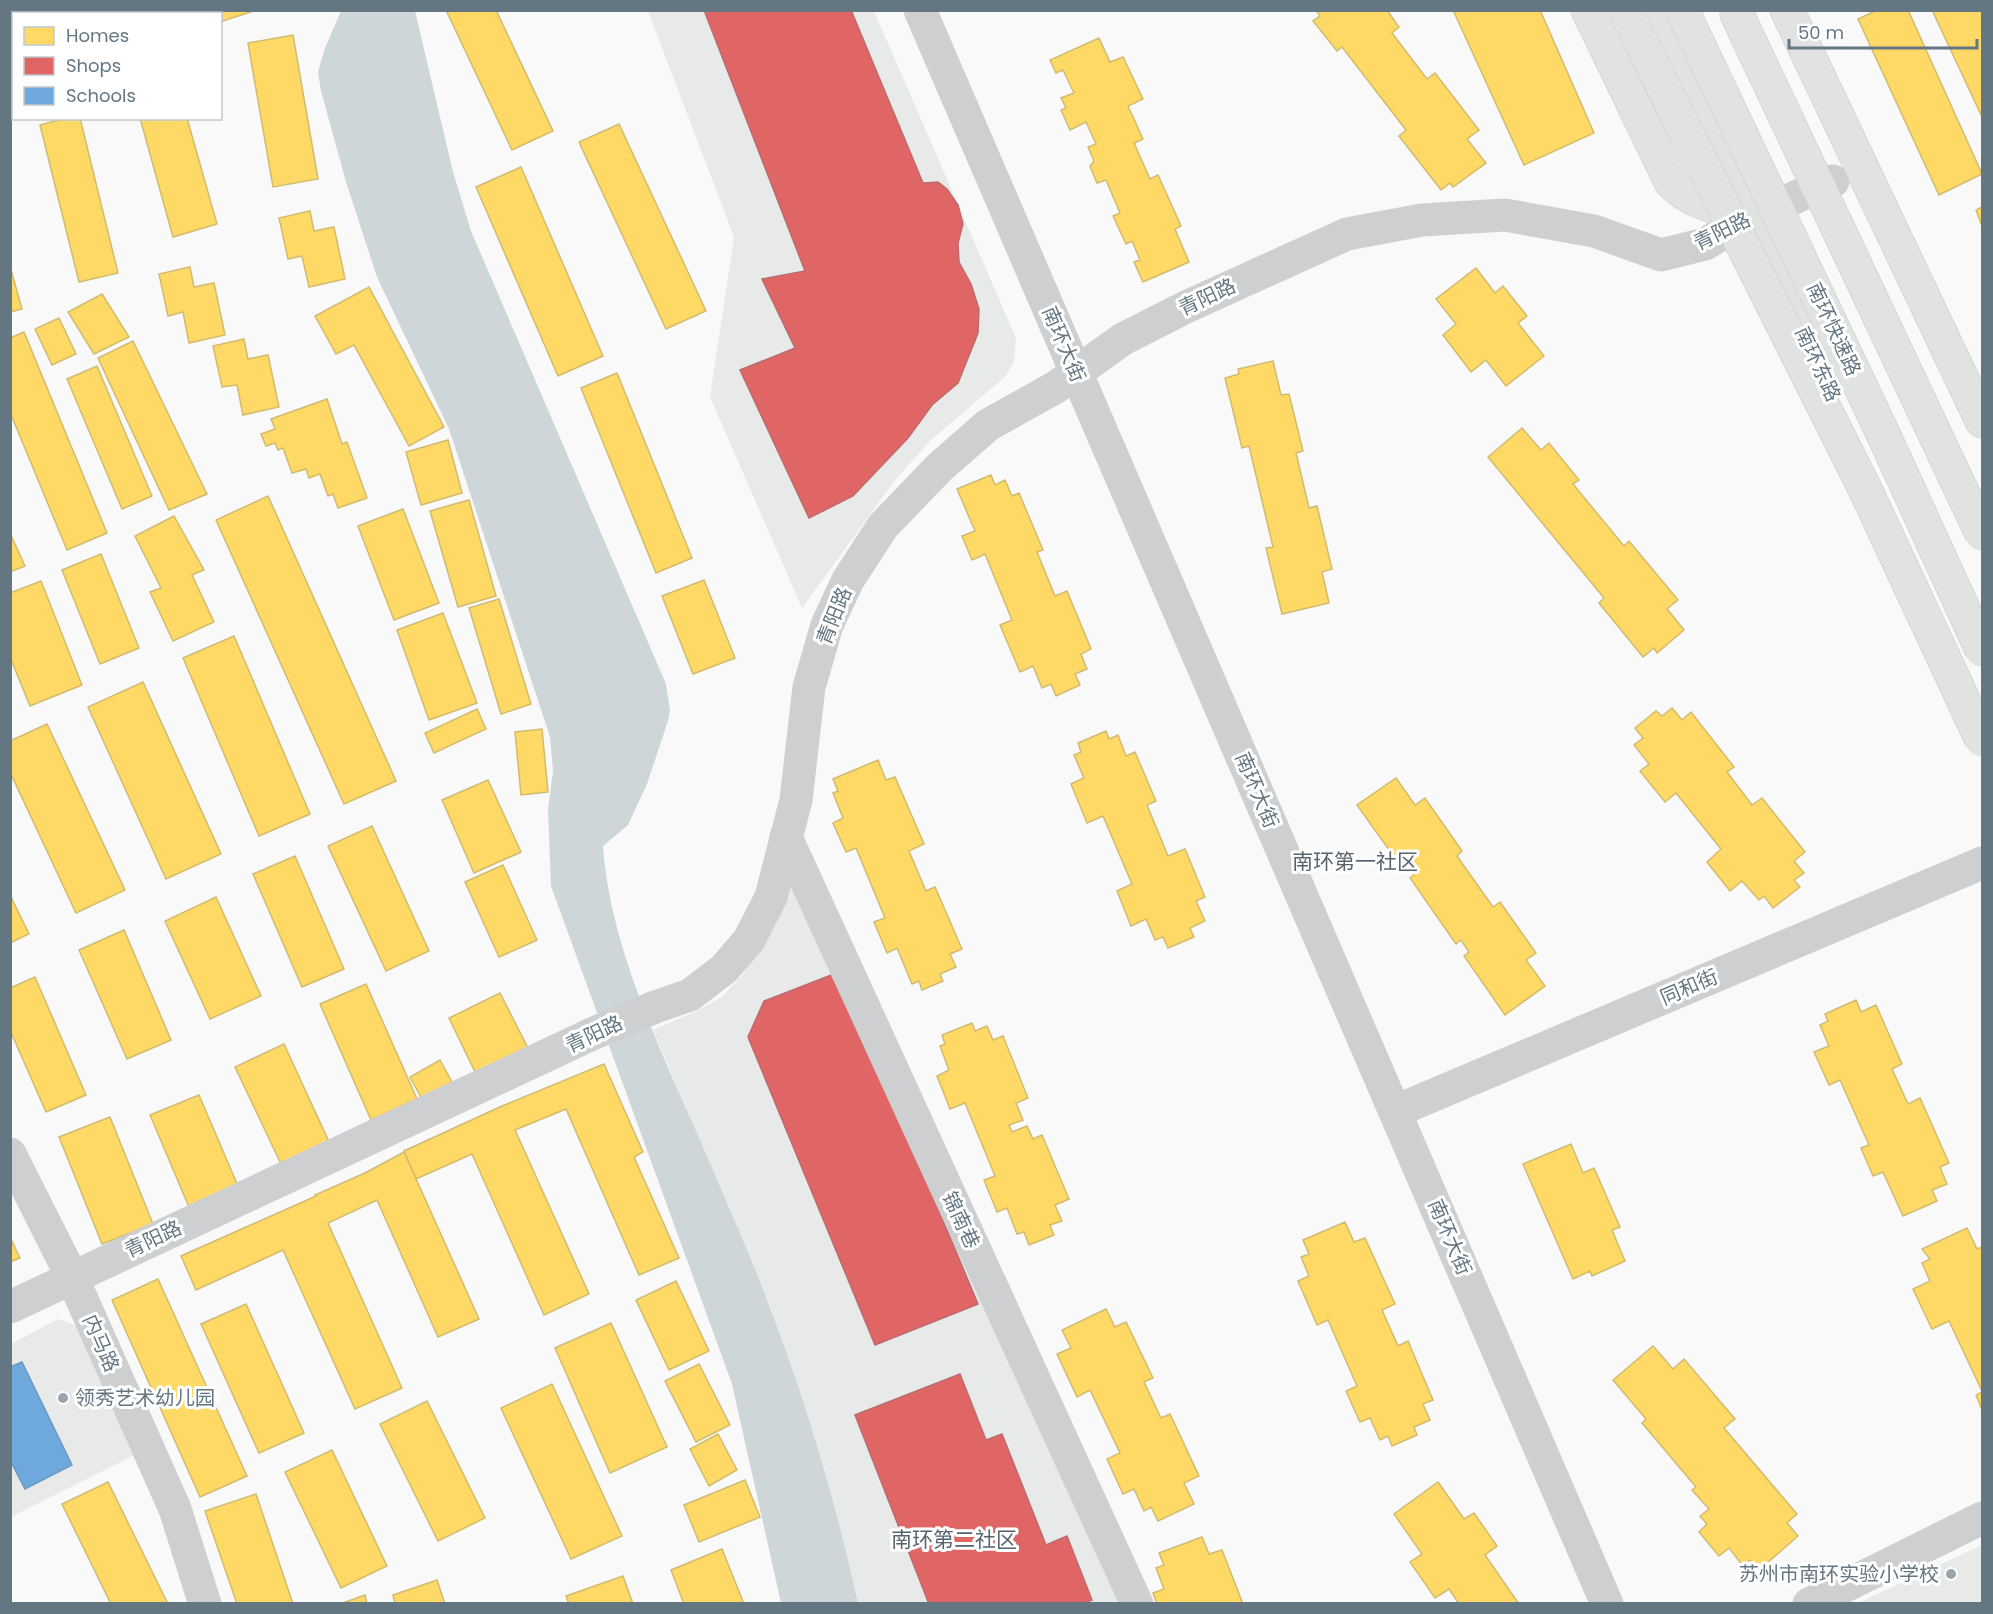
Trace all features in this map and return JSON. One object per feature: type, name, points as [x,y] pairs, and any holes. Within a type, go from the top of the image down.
[{"type":"main road","points":[[1588,10],[1671,183],[1681,193],[1695,200],[1750,217]]},
{"type":"main road","points":[[1625,10],[1865,489],[1983,740]]},
{"type":"main road","name":"南环东路","points":[[1653,10],[1983,718]]},
{"type":"main road","name":"南环快速路","points":[[1682,10],[1983,650]]},
{"type":"main road","points":[[1735,10],[1983,534]]},
{"type":"main road","points":[[1752,10],[1983,498]]},
{"type":"main road","points":[[1787,10],[1983,421]]},
{"type":"main road","points":[[1799,10],[1983,390]]},
{"type":"street","name":"南环大街","points":[[920,10],[1607,1604]]},
{"type":"street","name":"青阳路","points":[[10,1307],[592,1034],[690,995],[724,969],[749,940],[771,897],[796,800],[809,687],[827,625],[848,580],[883,526],[940,467],[988,425],[1056,387],[1123,339],[1186,307],[1347,234],[1422,220],[1505,215],[1594,231],[1660,255],[1705,244],[1750,217],[1833,181]]},
{"type":"street","name":"锦南巷","points":[[786,837],[1137,1604]]},
{"type":"street","name":"同和街","points":[[1395,1111],[1983,863]]},
{"type":"street","name":"内马路","points":[[10,1154],[72,1277],[174,1509],[205,1604]]},
{"type":"street","points":[[1809,1604],[1983,1518]]},
{"type":"shaded area","points":[[341,11],[415,11],[453,172],[471,231],[666,684],[670,710],[668,721],[647,784],[628,825],[603,846],[609,890],[618,933],[648,1020],[752,1262],[784,1344],[830,1491],[858,1603],[781,1603],[732,1384],[551,886],[548,809],[553,771],[550,737],[449,429],[377,277],[346,182],[318,72],[325,48]]},
{"type":"shaded area","points":[[648,11],[874,11],[1016,338],[1014,362],[1006,376],[931,440],[896,479],[802,608],[710,397],[734,237]]},
{"type":"shaded area","points":[[794,870],[1122,1603],[858,1603],[814,1436],[771,1309],[653,1030],[697,1011],[723,996],[742,975],[765,941]]},
{"type":"shaded area","name":"领秀艺术幼儿园","points":[[58,1319],[77,1326],[141,1452],[11,1517],[11,1344]]},
{"type":"shaded area","name":"苏州市南环实验小学校","points":[[1982,1545],[1982,1603],[1858,1603]]},
{"type":"building: Homes","points":[[30,10],[78,10],[78,12],[30,12]]},
{"type":"building: Homes","points":[[210,10],[257,10],[222,21],[222,12],[210,12]]},
{"type":"building: Homes","points":[[446,10],[496,10],[553,131],[512,150]]},
{"type":"building: Homes","points":[[1316,10],[1387,10],[1399,27],[1392,33],[1427,79],[1435,73],[1479,130],[1467,139],[1486,163],[1453,187],[1450,183],[1441,190],[1399,136],[1406,130],[1342,47],[1337,51],[1313,21],[1320,16]]},
{"type":"building: Homes","points":[[1453,10],[1540,10],[1594,133],[1524,165]]},
{"type":"building: Homes","points":[[1877,10],[1908,10],[1982,174],[1939,195],[1858,19]]},
{"type":"building: Homes","points":[[1932,10],[1982,10],[1982,117]]},
{"type":"building: Homes","points":[[293,35],[318,179],[273,187],[248,43]]},
{"type":"building: Homes","points":[[1099,38],[1110,62],[1123,57],[1143,99],[1128,106],[1143,139],[1134,143],[1150,179],[1158,175],[1181,226],[1175,229],[1189,262],[1143,282],[1134,262],[1140,260],[1132,241],[1126,244],[1113,216],[1120,213],[1106,180],[1097,183],[1090,166],[1094,161],[1088,147],[1096,144],[1086,122],[1070,130],[1061,110],[1066,108],[1061,98],[1074,93],[1063,70],[1056,73],[1050,60]]},
{"type":"building: Homes","points":[[59,120],[80,120],[118,273],[79,282],[40,125]]},
{"type":"building: Homes","points":[[141,120],[188,120],[217,224],[173,237]]},
{"type":"building: Homes","points":[[619,124],[706,311],[666,329],[579,142]]},
{"type":"building: Homes","points":[[521,167],[603,356],[558,376],[476,187]]},
{"type":"building: Homes","points":[[1982,207],[1982,226],[1976,210]]},
{"type":"building: Homes","points":[[310,211],[314,231],[334,227],[345,279],[309,287],[302,256],[288,259],[279,218]]},
{"type":"building: Homes","points":[[10,266],[22,309],[10,312]]},
{"type":"building: Homes","points":[[190,267],[194,287],[214,283],[225,335],[189,343],[183,312],[168,316],[159,274]]},
{"type":"building: Homes","points":[[1476,268],[1495,293],[1503,286],[1527,316],[1518,323],[1544,356],[1506,386],[1486,360],[1471,372],[1443,335],[1456,324],[1436,299]]},
{"type":"building: Homes","points":[[369,287],[444,427],[409,446],[354,345],[336,354],[315,316]]},
{"type":"building: Homes","points":[[102,294],[129,337],[94,354],[68,312]]},
{"type":"building: Homes","points":[[59,318],[76,354],[52,365],[35,329]]},
{"type":"building: Homes","points":[[24,332],[107,533],[67,550],[10,412],[10,338]]},
{"type":"building: Homes","points":[[244,339],[248,359],[268,355],[279,407],[243,415],[237,385],[222,387],[213,346]]},
{"type":"building: Homes","points":[[133,341],[207,494],[169,510],[98,358]]},
{"type":"building: Homes","points":[[1273,361],[1281,395],[1289,394],[1303,451],[1296,453],[1309,508],[1317,506],[1332,569],[1322,572],[1329,603],[1282,614],[1266,548],[1273,547],[1249,446],[1242,448],[1225,378],[1239,374],[1238,369]]},
{"type":"building: Homes","points":[[97,366],[152,496],[122,509],[67,379]]},
{"type":"building: Homes","points":[[617,373],[692,558],[656,573],[581,388]]},
{"type":"building: Homes","points":[[327,399],[342,444],[347,442],[367,498],[338,508],[333,494],[328,496],[320,474],[309,478],[306,469],[292,473],[283,448],[278,450],[275,443],[266,446],[261,434],[275,429],[271,419]]},
{"type":"building: Homes","points":[[1522,428],[1541,450],[1549,443],[1579,480],[1573,484],[1624,546],[1629,541],[1678,600],[1667,609],[1684,630],[1657,653],[1654,648],[1643,657],[1599,603],[1604,598],[1488,457]]},
{"type":"building: Homes","points":[[448,440],[462,493],[421,505],[406,452]]},
{"type":"building: Homes","points":[[991,475],[995,485],[1005,480],[1012,496],[1019,493],[1043,550],[1037,552],[1055,596],[1067,591],[1091,649],[1081,654],[1087,669],[1075,674],[1080,685],[1056,696],[1051,684],[1042,688],[1033,666],[1020,672],[1000,625],[1012,620],[985,554],[972,560],[962,536],[975,531],[957,489]]},
{"type":"building: Homes","points":[[268,496],[396,781],[344,804],[216,520]]},
{"type":"building: Homes","points":[[469,500],[496,596],[458,607],[430,511]]},
{"type":"building: Homes","points":[[403,509],[439,603],[394,620],[358,526]]},
{"type":"building: Homes","points":[[174,516],[204,570],[192,575],[214,622],[173,641],[150,592],[161,588],[135,536]]},
{"type":"building: Homes","points":[[10,533],[25,566],[10,572]]},
{"type":"building: Homes","points":[[101,554],[139,648],[100,664],[62,570]]},
{"type":"building: Homes","points":[[704,580],[735,658],[693,674],[662,596]]},
{"type":"building: Homes","points":[[41,581],[82,685],[30,706],[10,657],[10,593]]},
{"type":"building: Homes","points":[[499,599],[531,704],[501,714],[469,608]]},
{"type":"building: Homes","points":[[443,613],[477,703],[429,720],[397,630]]},
{"type":"building: Homes","points":[[234,636],[310,814],[259,836],[183,658]]},
{"type":"building: Homes","points":[[143,682],[221,854],[166,879],[88,707]]},
{"type":"building: Homes","points":[[1672,708],[1682,720],[1691,712],[1734,767],[1727,772],[1752,805],[1762,798],[1805,852],[1794,861],[1804,873],[1794,880],[1800,887],[1773,908],[1764,896],[1759,900],[1742,881],[1730,891],[1707,862],[1721,849],[1676,793],[1665,802],[1640,771],[1649,764],[1634,745],[1643,738],[1635,728],[1656,711],[1662,716]]},
{"type":"building: Homes","points":[[477,709],[486,729],[434,753],[425,733]]},
{"type":"building: Homes","points":[[47,724],[125,890],[76,913],[10,772],[10,741]]},
{"type":"building: Homes","points":[[542,729],[548,792],[521,795],[515,732]]},
{"type":"building: Homes","points":[[1106,731],[1109,739],[1118,735],[1126,756],[1135,752],[1156,801],[1147,805],[1168,856],[1185,849],[1205,897],[1196,901],[1205,921],[1190,928],[1194,937],[1168,948],[1163,937],[1155,940],[1146,919],[1131,926],[1117,891],[1132,884],[1103,816],[1087,823],[1071,784],[1084,778],[1074,755],[1081,752],[1078,743]]},
{"type":"building: Homes","points":[[878,760],[886,780],[895,777],[924,844],[909,851],[926,891],[935,887],[962,949],[950,954],[956,967],[940,974],[943,981],[922,990],[919,981],[912,984],[897,948],[887,953],[874,922],[885,918],[856,848],[846,852],[833,823],[843,818],[833,793],[838,791],[833,779]]},
{"type":"building: Homes","points":[[1396,778],[1415,805],[1425,798],[1462,851],[1457,856],[1493,907],[1500,902],[1536,953],[1526,960],[1545,986],[1505,1015],[1464,956],[1469,952],[1461,940],[1456,944],[1410,878],[1414,875],[1404,861],[1399,864],[1357,805]]},
{"type":"building: Homes","points":[[488,780],[521,852],[474,873],[442,800]]},
{"type":"building: Homes","points":[[372,826],[429,951],[386,971],[328,846]]},
{"type":"building: Homes","points":[[295,856],[344,969],[302,987],[253,874]]},
{"type":"building: Homes","points":[[503,865],[537,940],[499,957],[465,882]]},
{"type":"building: Homes","points":[[10,895],[29,934],[10,943]]},
{"type":"building: Homes","points":[[216,897],[261,996],[210,1019],[165,921]]},
{"type":"building: Homes","points":[[124,930],[171,1040],[127,1059],[79,950]]},
{"type":"building: Homes","points":[[35,977],[86,1095],[46,1112],[10,1030],[10,988]]},
{"type":"building: Homes","points":[[366,984],[417,1099],[371,1120],[320,1004]]},
{"type":"building: Homes","points":[[500,993],[529,1050],[477,1076],[449,1018]]},
{"type":"building: Homes","points":[[1856,1000],[1861,1012],[1876,1005],[1902,1064],[1892,1069],[1908,1104],[1920,1098],[1949,1163],[1940,1167],[1947,1184],[1932,1190],[1937,1201],[1903,1216],[1883,1172],[1873,1176],[1861,1148],[1869,1145],[1840,1080],[1829,1085],[1814,1052],[1829,1046],[1820,1025],[1828,1021],[1825,1014]]},
{"type":"building: Homes","points":[[972,1023],[975,1031],[987,1026],[993,1040],[1003,1036],[1028,1098],[1016,1103],[1023,1120],[1009,1125],[1012,1132],[1027,1126],[1033,1139],[1042,1135],[1069,1199],[1055,1205],[1062,1221],[1050,1225],[1054,1235],[1029,1245],[1024,1232],[1017,1234],[1007,1208],[997,1212],[984,1180],[995,1176],[965,1103],[950,1109],[937,1076],[949,1070],[940,1046],[945,1044],[942,1035]]},
{"type":"building: Homes","points":[[284,1044],[330,1144],[282,1166],[235,1067]]},
{"type":"building: Homes","points":[[440,1060],[452,1082],[422,1099],[410,1077]]},
{"type":"building: Homes","points":[[604,1064],[643,1152],[634,1157],[679,1258],[639,1275],[566,1109],[515,1130],[589,1294],[544,1315],[472,1154],[416,1179],[404,1151],[502,1106]]},
{"type":"building: Homes","points":[[199,1095],[238,1186],[189,1207],[150,1115]]},
{"type":"building: Homes","points":[[110,1117],[153,1224],[102,1244],[59,1137]]},
{"type":"building: Homes","points":[[1571,1144],[1583,1173],[1594,1168],[1620,1227],[1612,1230],[1625,1261],[1592,1276],[1590,1271],[1573,1279],[1523,1164]]},
{"type":"building: Homes","points":[[404,1152],[479,1319],[438,1337],[377,1200],[328,1223],[402,1388],[355,1409],[283,1250],[196,1290],[181,1256],[316,1196]]},
{"type":"building: Homes","points":[[1345,1222],[1354,1242],[1365,1238],[1395,1304],[1382,1310],[1398,1346],[1408,1341],[1433,1400],[1423,1404],[1430,1420],[1414,1427],[1417,1435],[1392,1446],[1388,1436],[1380,1440],[1370,1418],[1360,1422],[1346,1391],[1357,1386],[1328,1320],[1317,1325],[1298,1281],[1309,1276],[1301,1257],[1309,1254],[1303,1240]]},
{"type":"building: Homes","points":[[1967,1228],[1977,1249],[1982,1247],[1982,1391],[1949,1321],[1932,1329],[1913,1289],[1930,1281],[1922,1263],[1930,1259],[1922,1249]]},
{"type":"building: Homes","points":[[10,1237],[20,1258],[10,1262]]},
{"type":"building: Homes","points":[[158,1279],[247,1476],[200,1497],[112,1300]]},
{"type":"building: Homes","points":[[676,1281],[709,1351],[669,1370],[636,1300]]},
{"type":"building: Homes","points":[[246,1304],[304,1433],[259,1453],[201,1324]]},
{"type":"building: Homes","points":[[1106,1309],[1115,1327],[1126,1322],[1153,1378],[1144,1382],[1161,1418],[1170,1414],[1199,1476],[1184,1483],[1194,1504],[1158,1521],[1151,1507],[1144,1511],[1134,1489],[1123,1494],[1107,1459],[1120,1453],[1090,1390],[1077,1397],[1057,1354],[1071,1348],[1062,1330]]},
{"type":"building: Homes","points":[[611,1323],[667,1447],[610,1473],[555,1348]]},
{"type":"building: Homes","points":[[1653,1346],[1673,1369],[1684,1359],[1735,1419],[1724,1428],[1797,1514],[1787,1523],[1798,1536],[1759,1570],[1750,1560],[1743,1566],[1729,1548],[1719,1556],[1699,1532],[1707,1524],[1700,1516],[1709,1509],[1692,1490],[1696,1487],[1642,1423],[1646,1419],[1613,1380]]},
{"type":"building: Homes","points":[[699,1364],[730,1425],[696,1442],[665,1381]]},
{"type":"building: Homes","points":[[552,1384],[622,1536],[571,1559],[501,1408]]},
{"type":"building: Homes","points":[[1982,1392],[1982,1410],[1976,1395]]},
{"type":"building: Homes","points":[[427,1401],[485,1518],[438,1541],[380,1424]]},
{"type":"building: Homes","points":[[718,1434],[737,1470],[709,1486],[690,1449]]},
{"type":"building: Homes","points":[[332,1450],[387,1566],[341,1588],[285,1472]]},
{"type":"building: Homes","points":[[745,1480],[760,1517],[699,1542],[684,1505]]},
{"type":"building: Homes","points":[[108,1482],[168,1604],[111,1604],[62,1504]]},
{"type":"building: Homes","points":[[1438,1482],[1464,1519],[1474,1513],[1497,1546],[1485,1555],[1519,1604],[1459,1604],[1449,1589],[1435,1598],[1410,1562],[1422,1554],[1394,1514]]},
{"type":"building: Homes","points":[[256,1494],[293,1604],[237,1604],[205,1511]]},
{"type":"building: Homes","points":[[1202,1537],[1209,1554],[1222,1550],[1243,1604],[1157,1604],[1153,1593],[1164,1589],[1156,1568],[1164,1565],[1159,1553]]},
{"type":"building: Homes","points":[[722,1549],[744,1604],[684,1604],[671,1570]]},
{"type":"building: Homes","points":[[623,1576],[633,1604],[569,1604],[566,1596]]},
{"type":"building: Homes","points":[[437,1580],[445,1604],[395,1604],[393,1595]]},
{"type":"building: Homes","points":[[365,1595],[367,1604],[340,1604]]},
{"type":"building: Shops","points":[[704,10],[851,10],[923,183],[938,182],[947,189],[958,205],[963,224],[958,243],[959,262],[971,284],[979,309],[978,333],[958,383],[932,405],[908,438],[853,496],[809,518],[740,370],[795,348],[762,279],[805,271]]},
{"type":"building: Shops","points":[[839,972],[978,1304],[875,1345],[748,1037],[764,1001]]},
{"type":"building: Shops","points":[[960,1374],[986,1440],[1002,1434],[1046,1545],[1067,1536],[1092,1600],[1082,1604],[929,1604],[855,1415]]},
{"type":"building: Schools","points":[[22,1362],[72,1465],[25,1489],[10,1460],[10,1367]]},
{"type":"place","name":"领秀艺术幼儿园","points":[[63,1398]]},
{"type":"place","name":"苏州市南环实验小学校","points":[[1951,1574]]},
{"type":"district","name":"南环第一社区","points":[[1355,862]]},
{"type":"district","name":"南环第二社区","points":[[954,1540]]}]
